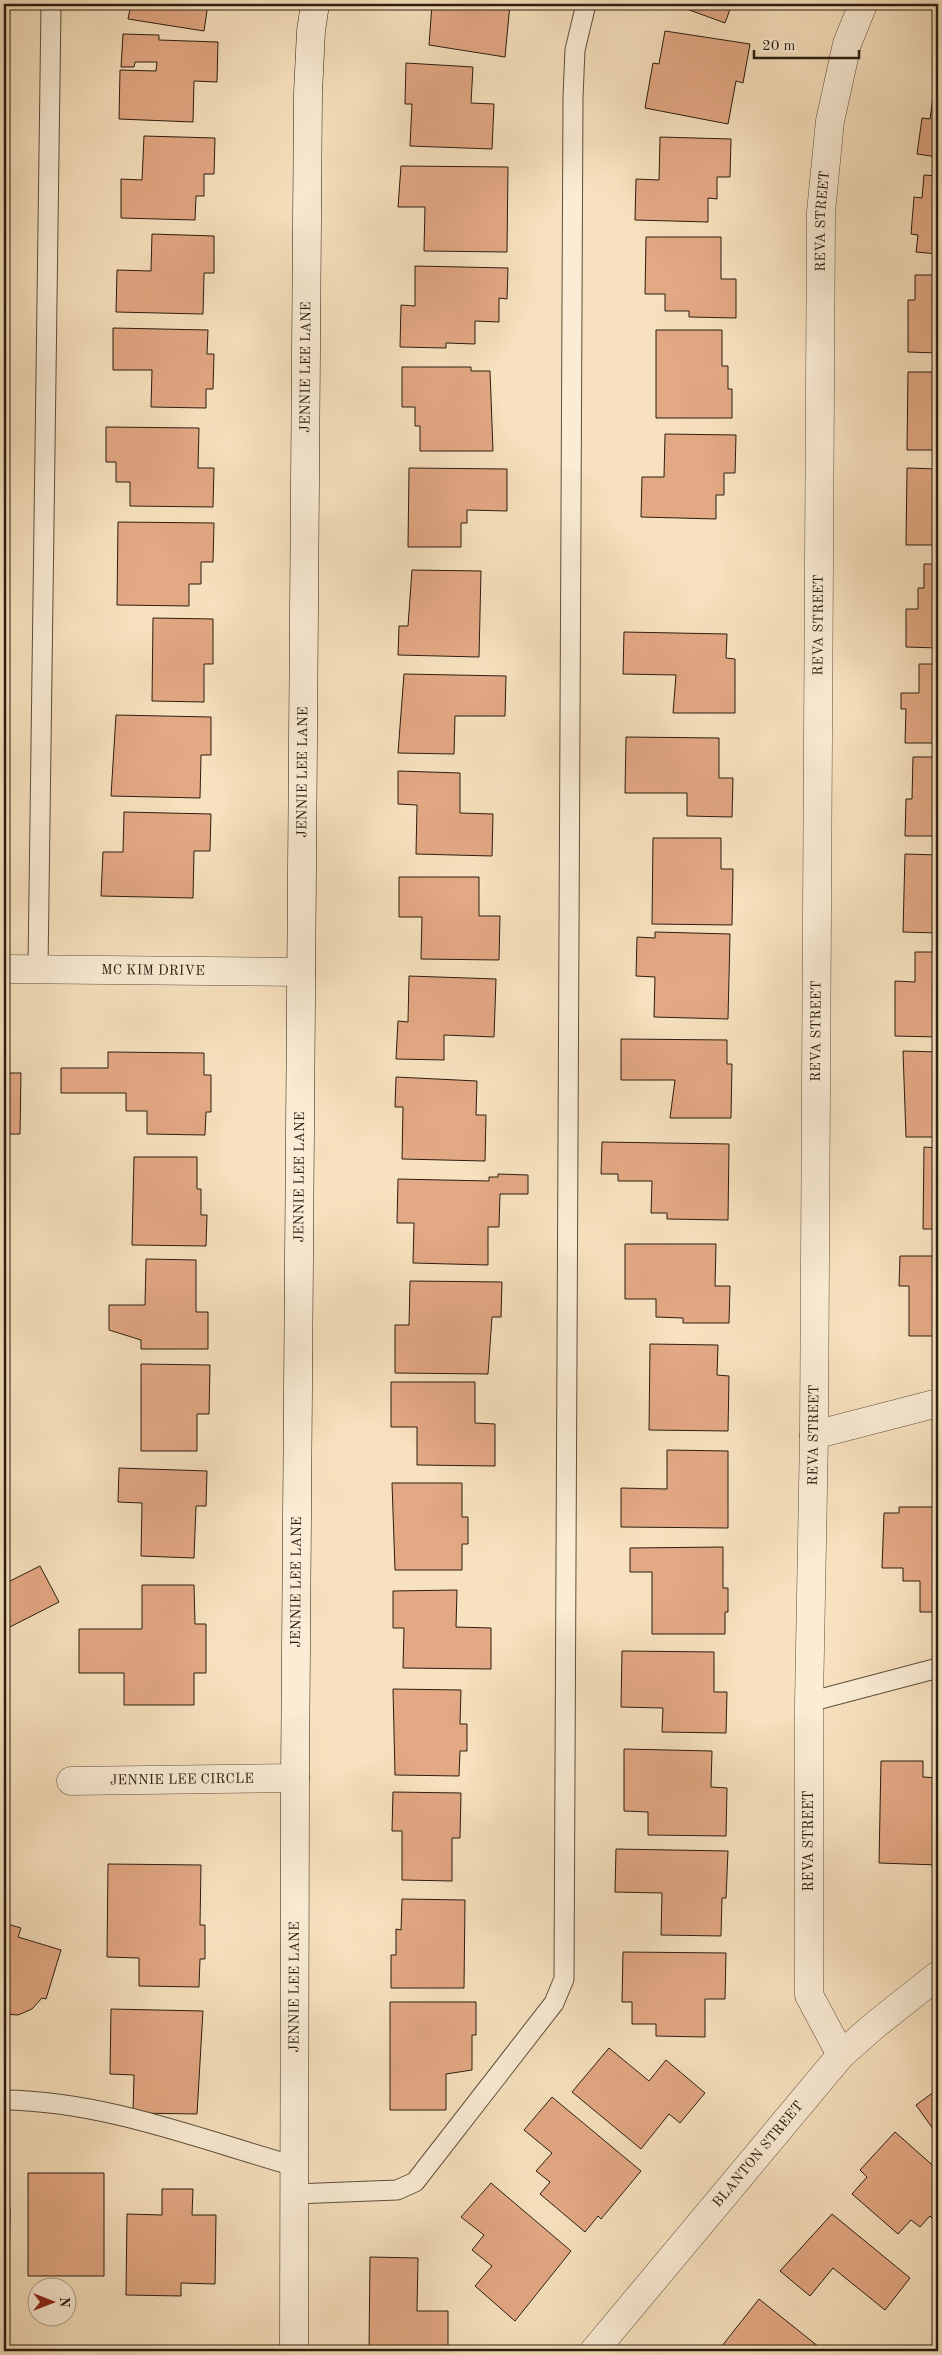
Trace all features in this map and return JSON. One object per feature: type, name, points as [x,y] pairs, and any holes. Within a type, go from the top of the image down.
[{"type":"street","name":"JENNIE LEE LANE","points":[[294,2351],[295,1778],[308,93],[311,31],[315,4]]},
{"type":"street","name":"REVA STREET","points":[[841,2055],[810,1996],[810,1702],[814,1435],[821,212],[830,121],[847,44],[863,4]]},
{"type":"street","name":"MC KIM DRIVE","points":[[4,968],[301,972]]},
{"type":"street","points":[[814,1435],[938,1403]]},
{"type":"street","name":"JENNIE LEE CIRCLE","points":[[70,1781],[295,1778]]},
{"type":"street","name":"BLANTON STREET","points":[[594,2351],[841,2055],[875,2025],[938,1975]]},
{"type":"lane","points":[[38,968],[51,4]]},
{"type":"lane","points":[[294,2194],[397,2190],[415,2182],[554,2003],[564,1979],[573,97],[575,50],[586,4]]},
{"type":"lane","points":[[810,1702],[938,1668]]},
{"type":"lane","points":[[4,2100],[31,2100],[111,2113],[294,2166]]},
{"type":"building","points":[[131,4],[208,4],[204,31],[128,19]]},
{"type":"building","points":[[432,4],[510,4],[505,57],[429,45]]},
{"type":"building","points":[[673,4],[732,4],[725,23]]},
{"type":"building","points":[[665,31],[750,44],[743,83],[736,81],[728,124],[645,108],[653,63],[659,64]]},
{"type":"building","points":[[123,34],[159,35],[159,40],[218,42],[217,82],[194,81],[193,122],[119,119],[120,70],[156,71],[157,62],[135,62],[134,67],[121,67]]},
{"type":"building","points":[[406,63],[473,67],[471,103],[494,104],[492,149],[410,146],[412,104],[405,104]]},
{"type":"building","points":[[936,74],[938,75],[938,157],[917,154],[922,118],[930,119]]},
{"type":"building","points":[[144,136],[215,138],[214,174],[204,174],[204,196],[196,196],[195,220],[121,218],[121,179],[142,180]]},
{"type":"building","points":[[660,137],[731,139],[730,177],[717,177],[717,199],[708,198],[708,222],[635,220],[636,179],[659,180]]},
{"type":"building","points":[[401,166],[508,167],[507,252],[424,251],[425,207],[398,207]]},
{"type":"building","points":[[924,175],[938,176],[938,254],[916,252],[918,235],[911,234],[914,197],[922,198]]},
{"type":"building","points":[[152,234],[214,236],[214,273],[204,273],[203,314],[116,312],[117,270],[151,271]]},
{"type":"building","points":[[646,237],[721,237],[721,279],[736,279],[736,318],[689,317],[689,311],[665,311],[665,294],[645,294]]},
{"type":"building","points":[[415,266],[508,268],[507,299],[499,298],[499,322],[475,321],[475,344],[446,343],[446,348],[400,347],[401,305],[415,306]]},
{"type":"building","points":[[915,275],[938,275],[938,353],[908,352],[908,300],[915,300]]},
{"type":"building","points":[[113,328],[208,330],[207,354],[214,354],[213,389],[206,389],[206,408],[151,407],[152,370],[113,370]]},
{"type":"building","points":[[656,330],[722,330],[722,366],[728,366],[728,389],[732,389],[732,418],[656,418]]},
{"type":"building","points":[[402,367],[471,367],[471,371],[490,371],[493,451],[420,451],[420,426],[415,426],[415,407],[402,407]]},
{"type":"building","points":[[908,372],[938,372],[938,450],[907,450]]},
{"type":"building","points":[[106,427],[199,428],[198,468],[214,468],[213,507],[130,506],[130,482],[116,482],[116,462],[106,462]]},
{"type":"building","points":[[665,434],[736,435],[735,473],[724,473],[724,495],[716,495],[716,519],[641,517],[642,477],[664,477]]},
{"type":"building","points":[[409,468],[507,469],[507,511],[467,510],[467,523],[461,523],[461,547],[408,547]]},
{"type":"building","points":[[907,468],[938,469],[938,545],[906,545]]},
{"type":"building","points":[[118,522],[214,523],[213,562],[201,562],[201,584],[189,584],[189,606],[117,605]]},
{"type":"building","points":[[924,564],[938,564],[938,648],[906,647],[906,609],[918,609],[918,588],[924,588]]},
{"type":"building","points":[[412,570],[481,571],[479,657],[398,655],[399,626],[408,626]]},
{"type":"building","points":[[153,618],[213,619],[213,664],[204,664],[204,702],[152,701]]},
{"type":"building","points":[[624,632],[727,634],[726,658],[735,659],[735,713],[673,713],[676,675],[623,674]]},
{"type":"building","points":[[919,664],[938,664],[938,743],[905,743],[906,709],[901,709],[901,693],[919,693]]},
{"type":"building","points":[[404,674],[506,676],[505,716],[455,716],[454,754],[398,753]]},
{"type":"building","points":[[116,715],[211,717],[211,755],[201,755],[200,798],[111,796]]},
{"type":"building","points":[[626,737],[719,738],[719,778],[733,778],[732,817],[687,816],[687,793],[625,793]]},
{"type":"building","points":[[913,757],[938,757],[938,836],[905,836],[906,799],[912,799]]},
{"type":"building","points":[[398,771],[460,773],[460,813],[493,814],[492,856],[416,854],[417,805],[398,804]]},
{"type":"building","points":[[124,812],[211,814],[210,851],[194,851],[193,898],[101,896],[103,852],[123,852]]},
{"type":"building","points":[[653,838],[721,838],[721,869],[733,869],[732,925],[652,924]]},
{"type":"building","points":[[905,854],[938,855],[938,933],[903,932]]},
{"type":"building","points":[[399,877],[479,877],[479,916],[500,916],[499,960],[421,959],[422,917],[399,917]]},
{"type":"building","points":[[655,932],[730,934],[728,1019],[654,1017],[655,977],[636,976],[637,937],[655,938]]},
{"type":"building","points":[[915,952],[938,952],[938,1037],[895,1036],[895,981],[915,982]]},
{"type":"building","points":[[409,976],[496,979],[494,1037],[444,1035],[444,1060],[396,1059],[398,1021],[408,1022]]},
{"type":"building","points":[[621,1039],[727,1040],[727,1064],[732,1064],[731,1118],[670,1118],[675,1080],[621,1080]]},
{"type":"building","points":[[903,1051],[938,1052],[938,1137],[906,1137]]},
{"type":"building","points":[[108,1052],[204,1053],[204,1075],[211,1075],[211,1112],[206,1112],[205,1135],[147,1134],[147,1111],[126,1111],[126,1093],[61,1093],[61,1068],[108,1068]]},
{"type":"building","points":[[4,1073],[21,1073],[20,1134],[4,1134]]},
{"type":"building","points":[[396,1077],[477,1081],[476,1115],[486,1115],[485,1161],[402,1159],[403,1107],[395,1107]]},
{"type":"building","points":[[602,1142],[729,1144],[728,1220],[667,1219],[667,1213],[651,1213],[652,1181],[618,1181],[618,1174],[601,1174]]},
{"type":"building","points":[[924,1147],[938,1148],[938,1229],[923,1229]]},
{"type":"building","points":[[134,1157],[197,1157],[197,1189],[201,1189],[201,1215],[207,1215],[206,1246],[132,1245]]},
{"type":"building","points":[[498,1174],[528,1175],[528,1194],[500,1194],[499,1227],[488,1227],[488,1265],[413,1263],[414,1223],[397,1223],[398,1179],[489,1181],[489,1177],[498,1177]]},
{"type":"building","points":[[625,1244],[716,1244],[715,1286],[730,1286],[729,1323],[683,1323],[683,1318],[656,1317],[656,1299],[625,1299]]},
{"type":"building","points":[[900,1256],[938,1256],[938,1336],[909,1336],[909,1286],[899,1286]]},
{"type":"building","points":[[146,1259],[196,1260],[196,1312],[208,1312],[208,1349],[141,1349],[141,1340],[109,1330],[109,1305],[145,1305]]},
{"type":"building","points":[[4,1277],[9,1281],[4,1287]]},
{"type":"building","points":[[410,1281],[502,1282],[501,1317],[492,1317],[488,1374],[395,1373],[395,1325],[409,1325]]},
{"type":"building","points":[[650,1344],[718,1345],[717,1375],[729,1376],[728,1431],[649,1430]]},
{"type":"building","points":[[141,1364],[210,1365],[209,1414],[197,1414],[197,1451],[141,1451]]},
{"type":"building","points":[[391,1382],[475,1382],[475,1423],[495,1424],[495,1466],[417,1465],[417,1427],[391,1427]]},
{"type":"building","points":[[667,1450],[728,1451],[728,1528],[621,1527],[621,1488],[667,1489]]},
{"type":"building","points":[[119,1468],[207,1471],[206,1506],[196,1506],[194,1558],[141,1556],[142,1503],[118,1502]]},
{"type":"building","points":[[392,1483],[462,1483],[462,1517],[468,1517],[468,1544],[462,1544],[462,1570],[395,1570]]},
{"type":"building","points":[[899,1507],[934,1507],[934,1514],[938,1514],[938,1612],[920,1612],[920,1581],[903,1581],[903,1568],[882,1568],[884,1513],[899,1513]]},
{"type":"building","points":[[723,1547],[723,1588],[728,1588],[728,1612],[725,1612],[725,1634],[652,1634],[652,1572],[630,1572],[630,1548]]},
{"type":"building","points":[[40,1566],[59,1602],[4,1630],[4,1568],[10,1581]]},
{"type":"building","points":[[142,1585],[194,1585],[195,1624],[206,1624],[206,1673],[194,1673],[194,1705],[124,1705],[124,1673],[79,1673],[79,1629],[142,1629]]},
{"type":"building","points":[[457,1590],[456,1627],[491,1628],[491,1669],[403,1668],[404,1628],[393,1628],[393,1591]]},
{"type":"building","points":[[622,1651],[714,1652],[714,1692],[727,1692],[726,1733],[662,1732],[663,1708],[621,1707]]},
{"type":"building","points":[[393,1689],[461,1690],[460,1724],[467,1724],[467,1751],[460,1751],[459,1776],[395,1775]]},
{"type":"building","points":[[624,1749],[712,1751],[711,1787],[727,1788],[726,1836],[648,1835],[648,1812],[624,1811]]},
{"type":"building","points":[[881,1761],[923,1761],[923,1777],[938,1778],[938,1865],[879,1863]]},
{"type":"building","points":[[393,1792],[461,1793],[460,1838],[452,1838],[452,1881],[402,1880],[402,1831],[392,1831]]},
{"type":"building","points":[[616,1849],[728,1851],[726,1898],[722,1898],[721,1936],[661,1935],[662,1893],[615,1892]]},
{"type":"building","points":[[108,1864],[201,1865],[200,1925],[205,1925],[205,1959],[200,1959],[199,1987],[139,1986],[139,1958],[107,1957]]},
{"type":"building","points":[[402,1899],[465,1900],[464,1988],[391,1988],[391,1955],[396,1955],[396,1929],[401,1930]]},
{"type":"building","points":[[4,1923],[21,1928],[18,1937],[61,1950],[46,1999],[42,1998],[32,2009],[18,2015],[4,2014]]},
{"type":"building","points":[[623,1952],[726,1953],[725,1999],[705,1999],[705,2037],[656,2036],[656,2024],[632,2024],[632,2002],[622,2002]]},
{"type":"building","points":[[390,2002],[476,2002],[476,2035],[472,2035],[472,2070],[446,2074],[446,2110],[390,2110]]},
{"type":"building","points":[[111,2009],[203,2011],[197,2114],[133,2113],[134,2075],[110,2074]]},
{"type":"building","points":[[609,2048],[649,2081],[666,2060],[705,2093],[680,2123],[669,2114],[641,2149],[572,2092]]},
{"type":"building","points":[[938,2089],[938,2136],[916,2105]]},
{"type":"building","points":[[552,2097],[641,2171],[601,2219],[598,2216],[585,2232],[540,2194],[550,2182],[536,2171],[552,2153],[524,2130]]},
{"type":"building","points":[[895,2132],[938,2170],[938,2224],[930,2216],[920,2227],[911,2220],[898,2234],[852,2194],[867,2177],[860,2170]]},
{"type":"building","points":[[28,2173],[104,2173],[104,2276],[28,2276]]},
{"type":"building","points":[[491,2183],[571,2251],[515,2321],[475,2286],[492,2266],[472,2250],[484,2235],[461,2217]]},
{"type":"building","points":[[162,2189],[193,2189],[192,2215],[216,2215],[215,2284],[181,2283],[181,2296],[126,2295],[127,2214],[162,2215]]},
{"type":"building","points":[[4,2207],[10,2207],[9,2281],[4,2281]]},
{"type":"building","points":[[832,2214],[910,2278],[885,2310],[833,2268],[810,2296],[780,2271]]},
{"type":"building","points":[[370,2257],[418,2258],[417,2311],[448,2311],[448,2351],[369,2351]]},
{"type":"building","points":[[759,2299],[824,2351],[718,2351]]}]
